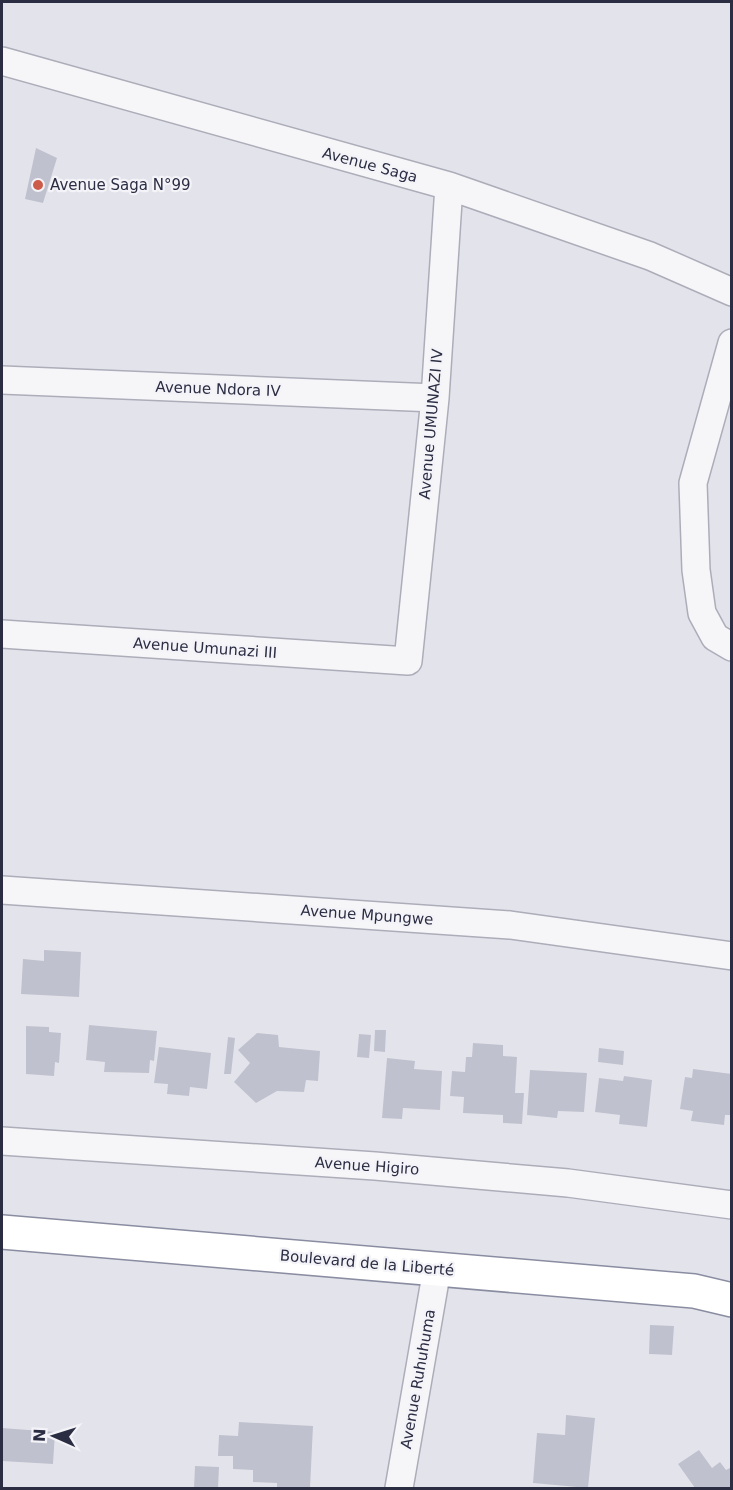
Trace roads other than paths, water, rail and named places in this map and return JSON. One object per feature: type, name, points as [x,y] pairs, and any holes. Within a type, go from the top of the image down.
[{"type":"highway","name":"Boulevard de la Liberté","points":[[2,1232],[694,1291],[732,1300]]},
{"type":"street","name":"Avenue Saga","points":[[2,61],[449,186],[650,256],[732,292]]},
{"type":"street","name":"Avenue UMUNAZI IV","points":[[408,661],[435,398],[449,186]]},
{"type":"street","points":[[723,642],[702,613],[696,570],[693,483],[732,343]]},
{"type":"street","name":"Avenue Ndora IV","points":[[2,380],[435,398]]},
{"type":"street","name":"Avenue Umunazi III","points":[[2,634],[408,661]]},
{"type":"street","name":"Avenue Mpungwe","points":[[2,890],[510,925],[732,956]]},
{"type":"street","name":"Avenue Higiro","points":[[2,1141],[375,1166],[568,1183],[732,1205]]},
{"type":"street","name":"Avenue Ruhuhuma","points":[[399,1488],[437,1269]]},
{"type":"place","name":"Avenue Saga N°99","points":[[38,185]]}]
